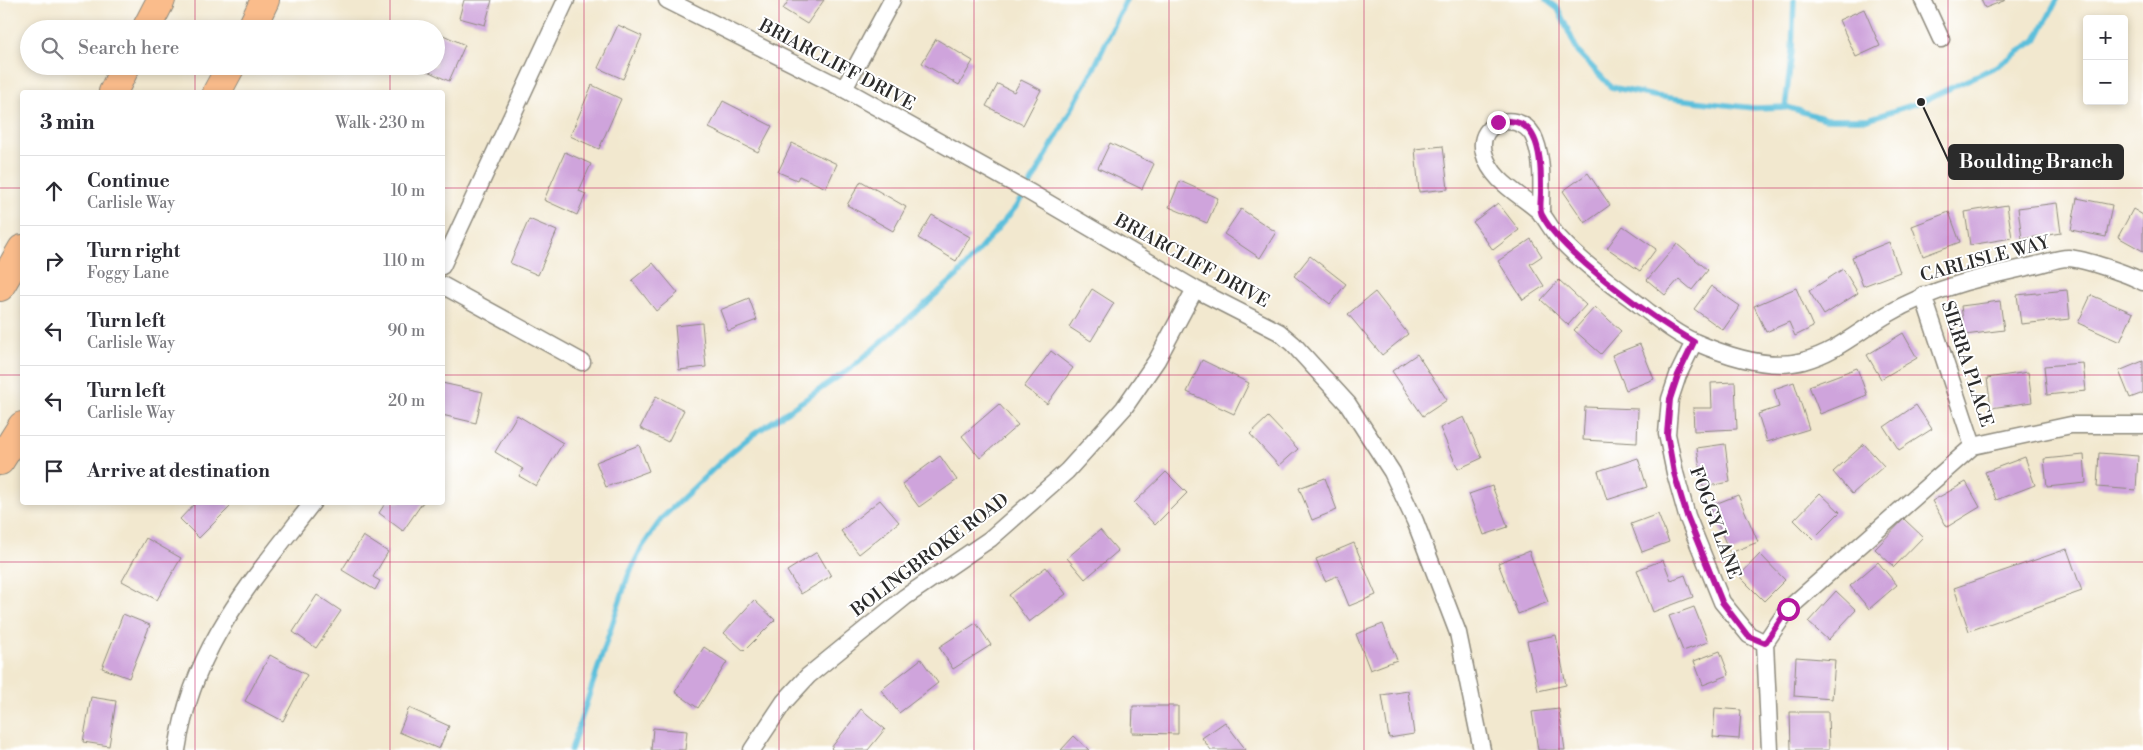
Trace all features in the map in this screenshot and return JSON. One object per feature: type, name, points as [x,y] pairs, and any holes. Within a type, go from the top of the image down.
[{"type":"highway","points":[[151,20],[161,0]]},
{"type":"highway","points":[[255,20],[265,0]]},
{"type":"highway","points":[[113,90],[121,75]]},
{"type":"highway","points":[[218,90],[226,75]]},
{"type":"highway","points":[[0,287],[20,252]]},
{"type":"highway","points":[[0,461],[20,429]]},
{"type":"street","points":[[445,260],[566,0]]},
{"type":"street","name":"BRIARCLIFF DRIVE","points":[[667,0],[844,89],[1031,192],[1195,289],[1279,332],[1293,344],[1348,404],[1392,472],[1415,521],[1458,633],[1482,750]]},
{"type":"street","points":[[844,89],[892,0]]},
{"type":"street","points":[[1922,0],[1942,39]]},
{"type":"street","name":"CARLISLE WAY","points":[[1541,214],[1541,164],[1535,139],[1527,128],[1518,122],[1508,120],[1498,122],[1488,129],[1484,136],[1482,147],[1486,160],[1494,174],[1541,214],[1557,236],[1576,255],[1671,329],[1694,342],[1755,362],[1772,364],[1802,362],[1835,349],[1886,315],[1923,295],[1986,276],[2068,258],[2129,274],[2143,282]]},
{"type":"street","points":[[445,287],[582,362]]},
{"type":"street","name":"BOLINGBROKE ROAD","points":[[752,750],[784,702],[808,676],[905,597],[990,539],[1067,471],[1124,408],[1157,360],[1195,289]]},
{"type":"street","name":"SIERRA PLACE","points":[[1923,295],[1973,446]]},
{"type":"street","name":"FOGGY LANE","points":[[1694,342],[1678,375],[1670,399],[1667,434],[1674,473],[1687,516],[1722,602],[1748,636],[1765,643]]},
{"type":"street","points":[[1770,750],[1765,643],[1788,609],[1973,446],[2071,424],[2143,424]]},
{"type":"street","points":[[177,750],[182,720],[188,702],[201,664],[217,632],[236,602],[311,505]]},
{"type":"building","points":[[464,0],[492,0],[485,25],[459,18]]},
{"type":"building","points":[[789,0],[824,0],[807,24],[783,9]]},
{"type":"building","points":[[1981,0],[2006,0],[1985,8]]},
{"type":"building","points":[[1864,9],[1880,46],[1856,57],[1839,20]]},
{"type":"building","points":[[618,25],[642,36],[623,79],[598,68]]},
{"type":"building","points":[[445,36],[465,45],[449,81],[436,75],[445,75]]},
{"type":"building","points":[[936,39],[973,61],[959,85],[922,63]]},
{"type":"building","points":[[1021,80],[1041,90],[1023,125],[986,106],[998,84],[1014,92]]},
{"type":"building","points":[[592,85],[621,99],[599,149],[570,136]]},
{"type":"building","points":[[723,101],[772,126],[758,152],[709,128]]},
{"type":"building","points":[[792,143],[837,164],[826,188],[799,176],[797,180],[778,172]]},
{"type":"building","points":[[1110,143],[1154,164],[1142,189],[1098,168]]},
{"type":"building","points":[[1443,146],[1448,189],[1419,192],[1415,149]]},
{"type":"building","points":[[565,152],[591,164],[579,191],[586,194],[577,215],[544,200]]},
{"type":"building","points":[[1588,173],[1610,205],[1585,223],[1563,191]]},
{"type":"building","points":[[861,181],[906,207],[893,231],[847,205]]},
{"type":"building","points":[[1180,181],[1218,198],[1207,223],[1169,207]]},
{"type":"building","points":[[2077,198],[2112,205],[2106,237],[2071,230]]},
{"type":"building","points":[[1498,203],[1519,230],[1493,250],[1473,222]]},
{"type":"building","points":[[2057,203],[2061,233],[2022,239],[2018,208]]},
{"type":"building","points":[[2007,205],[2012,238],[1970,245],[1965,212]]},
{"type":"building","points":[[1241,209],[1276,232],[1260,258],[1224,234]]},
{"type":"building","points":[[2133,209],[2143,215],[2143,251],[2118,237]]},
{"type":"building","points":[[1949,212],[1960,242],[1923,256],[1912,226]]},
{"type":"building","points":[[932,215],[970,237],[956,261],[918,238]]},
{"type":"building","points":[[529,219],[557,231],[538,275],[510,263]]},
{"type":"building","points":[[1623,226],[1656,249],[1640,271],[1607,248]]},
{"type":"building","points":[[1531,239],[1542,256],[1530,264],[1544,286],[1523,300],[1498,261]]},
{"type":"building","points":[[1889,242],[1900,272],[1863,286],[1852,257]]},
{"type":"building","points":[[1677,244],[1708,270],[1692,290],[1679,279],[1665,295],[1647,280]]},
{"type":"building","points":[[1310,256],[1346,284],[1330,304],[1294,276]]},
{"type":"building","points":[[653,263],[678,293],[656,311],[632,280]]},
{"type":"building","points":[[1843,269],[1858,293],[1824,315],[1809,291]]},
{"type":"building","points":[[1559,280],[1586,305],[1568,325],[1541,300]]},
{"type":"building","points":[[1711,286],[1740,306],[1723,330],[1694,309]]},
{"type":"building","points":[[1796,288],[1813,327],[1795,336],[1789,322],[1766,332],[1754,306]]},
{"type":"building","points":[[1092,289],[1114,303],[1091,341],[1069,327]]},
{"type":"building","points":[[2067,290],[2070,319],[2021,324],[2017,295]]},
{"type":"building","points":[[1375,292],[1408,334],[1382,355],[1348,314]]},
{"type":"building","points":[[2091,295],[2133,313],[2120,342],[2078,323]]},
{"type":"building","points":[[749,298],[757,320],[728,331],[720,310]]},
{"type":"building","points":[[2000,301],[2004,330],[1965,335],[1961,306]]},
{"type":"building","points":[[1595,307],[1621,331],[1601,354],[1574,330]]},
{"type":"building","points":[[702,323],[706,367],[679,370],[675,326]]},
{"type":"building","points":[[1903,333],[1917,358],[1881,379],[1867,355]]},
{"type":"building","points":[[1640,344],[1654,379],[1626,390],[1612,355]]},
{"type":"building","points":[[1051,351],[1073,368],[1047,404],[1024,387]]},
{"type":"building","points":[[1417,354],[1447,400],[1423,416],[1392,371]]},
{"type":"building","points":[[1202,360],[1249,383],[1234,414],[1187,392]]},
{"type":"building","points":[[2143,361],[2143,393],[2130,398],[2119,371]]},
{"type":"building","points":[[2083,363],[2086,391],[2047,395],[2044,366]]},
{"type":"building","points":[[1857,368],[1867,395],[1820,414],[1809,386]]},
{"type":"building","points":[[2028,372],[2032,402],[1991,408],[1987,378]]},
{"type":"building","points":[[1735,382],[1737,429],[1694,431],[1693,408],[1712,408],[1711,383]]},
{"type":"building","points":[[1794,382],[1809,429],[1767,442],[1758,414],[1779,407],[1774,389]]},
{"type":"building","points":[[445,384],[483,392],[476,423],[445,416]]},
{"type":"building","points":[[656,396],[684,410],[668,442],[640,428]]},
{"type":"building","points":[[999,404],[1018,425],[980,458],[962,436]]},
{"type":"building","points":[[1916,405],[1932,429],[1899,450],[1884,427]]},
{"type":"building","points":[[1585,407],[1638,409],[1637,443],[1583,440]]},
{"type":"building","points":[[517,415],[563,443],[536,486],[519,476],[523,469],[495,452]]},
{"type":"building","points":[[1268,417],[1298,449],[1279,466],[1250,434]]},
{"type":"building","points":[[1464,417],[1482,458],[1458,469],[1440,428]]},
{"type":"building","points":[[1725,444],[1730,482],[1703,487],[1697,448]]},
{"type":"building","points":[[1864,444],[1884,466],[1852,494],[1833,472]]},
{"type":"building","points":[[639,445],[649,471],[606,487],[596,462]]},
{"type":"building","points":[[2099,453],[2138,456],[2136,490],[2097,487]]},
{"type":"building","points":[[2084,455],[2086,483],[2047,487],[2044,459]]},
{"type":"building","points":[[940,456],[957,480],[919,507],[902,484]]},
{"type":"building","points":[[2025,457],[2035,485],[1996,500],[1985,472]]},
{"type":"building","points":[[1638,458],[1647,487],[1607,500],[1598,471]]},
{"type":"building","points":[[1166,472],[1187,493],[1155,525],[1134,503]]},
{"type":"building","points":[[1325,478],[1337,510],[1312,520],[1299,488]]},
{"type":"building","points":[[1966,482],[1980,507],[1947,527],[1932,501]]},
{"type":"building","points":[[1492,486],[1508,527],[1484,535],[1469,494]]},
{"type":"building","points":[[1820,493],[1840,512],[1813,539],[1794,520]]},
{"type":"building","points":[[1738,495],[1758,542],[1730,553],[1710,506]]},
{"type":"building","points":[[880,500],[899,522],[859,554],[841,531]]},
{"type":"building","points":[[193,505],[228,505],[230,507],[199,538],[180,519]]},
{"type":"building","points":[[384,505],[421,505],[403,531],[379,513]]},
{"type":"building","points":[[1658,514],[1669,542],[1642,552],[1631,524]]},
{"type":"building","points":[[1904,519],[1923,537],[1894,567],[1875,549]]},
{"type":"building","points":[[1100,530],[1118,551],[1085,579],[1067,558]]},
{"type":"building","points":[[363,536],[388,552],[373,577],[380,581],[375,590],[342,570]]},
{"type":"building","points":[[146,538],[181,558],[157,600],[122,581]]},
{"type":"building","points":[[1354,543],[1376,595],[1349,606],[1337,576],[1325,581],[1316,559]]},
{"type":"building","points":[[2067,549],[2082,591],[1969,631],[1954,588]]},
{"type":"building","points":[[1529,551],[1548,602],[1518,614],[1498,563]]},
{"type":"building","points":[[817,552],[831,576],[801,594],[787,571]]},
{"type":"building","points":[[1760,554],[1785,580],[1764,601],[1739,576]]},
{"type":"building","points":[[1663,560],[1671,580],[1685,575],[1693,597],[1653,612],[1637,570]]},
{"type":"building","points":[[1878,562],[1897,585],[1869,609],[1850,586]]},
{"type":"building","points":[[1046,567],[1066,594],[1029,622],[1009,595]]},
{"type":"building","points":[[1836,591],[1856,610],[1828,640],[1808,622]]},
{"type":"building","points":[[317,595],[341,611],[316,648],[293,632]]},
{"type":"building","points":[[754,600],[775,620],[744,651],[724,633]]},
{"type":"building","points":[[1694,607],[1708,642],[1683,651],[1669,616]]},
{"type":"building","points":[[123,614],[150,625],[129,678],[102,668]]},
{"type":"building","points":[[976,623],[991,645],[953,669],[939,647]]},
{"type":"building","points":[[1383,624],[1397,660],[1370,670],[1356,634]]},
{"type":"building","points":[[1556,635],[1566,685],[1538,691],[1527,641]]},
{"type":"building","points":[[704,647],[727,662],[698,708],[675,692]]},
{"type":"building","points":[[1720,651],[1729,675],[1703,685],[1694,661]]},
{"type":"building","points":[[270,655],[307,675],[283,721],[245,701]]},
{"type":"building","points":[[1796,657],[1835,660],[1832,699],[1794,696]]},
{"type":"building","points":[[921,659],[938,683],[899,713],[881,690]]},
{"type":"building","points":[[1408,691],[1414,734],[1389,738],[1382,695]]},
{"type":"building","points":[[91,697],[116,701],[109,746],[83,742]]},
{"type":"building","points":[[1133,706],[1178,706],[1178,734],[1132,733]]},
{"type":"building","points":[[409,708],[449,726],[439,749],[399,732]]},
{"type":"building","points":[[1715,708],[1741,710],[1739,739],[1713,737]]},
{"type":"building","points":[[861,709],[885,729],[868,750],[833,750],[831,748]]},
{"type":"building","points":[[1559,709],[1565,750],[1538,750],[1532,712]]},
{"type":"building","points":[[1790,712],[1828,712],[1829,750],[1791,750]]},
{"type":"building","points":[[1225,722],[1246,750],[1211,750],[1202,738]]},
{"type":"building","points":[[653,728],[687,731],[685,750],[651,750]]},
{"type":"building","points":[[1074,736],[1089,750],[1061,750]]},
{"type":"waterway","points":[[571,750],[628,576],[642,547],[662,518],[728,455],[751,436],[850,369],[957,276],[1015,208],[1030,185],[1093,70],[1126,0]]},
{"type":"waterway","points":[[1546,0],[1558,9],[1578,52],[1611,87],[1654,96],[1718,104],[1754,108],[1787,107],[1826,119],[1868,119],[1921,102],[1999,65],[2036,40],[2057,0]]},
{"type":"waterway","points":[[1785,108],[1792,51],[1794,0]]},
{"type":"place","name":"Boulding Branch","points":[[1921,102]]},
{"type":"route","points":[[1498,122],[1508,120],[1518,122],[1527,128],[1535,139],[1541,164],[1541,214],[1557,236],[1576,255],[1628,296],[1671,329],[1694,342],[1678,375],[1670,399],[1667,434],[1674,473],[1687,516],[1722,602],[1748,636],[1765,643],[1788,609]]}]
